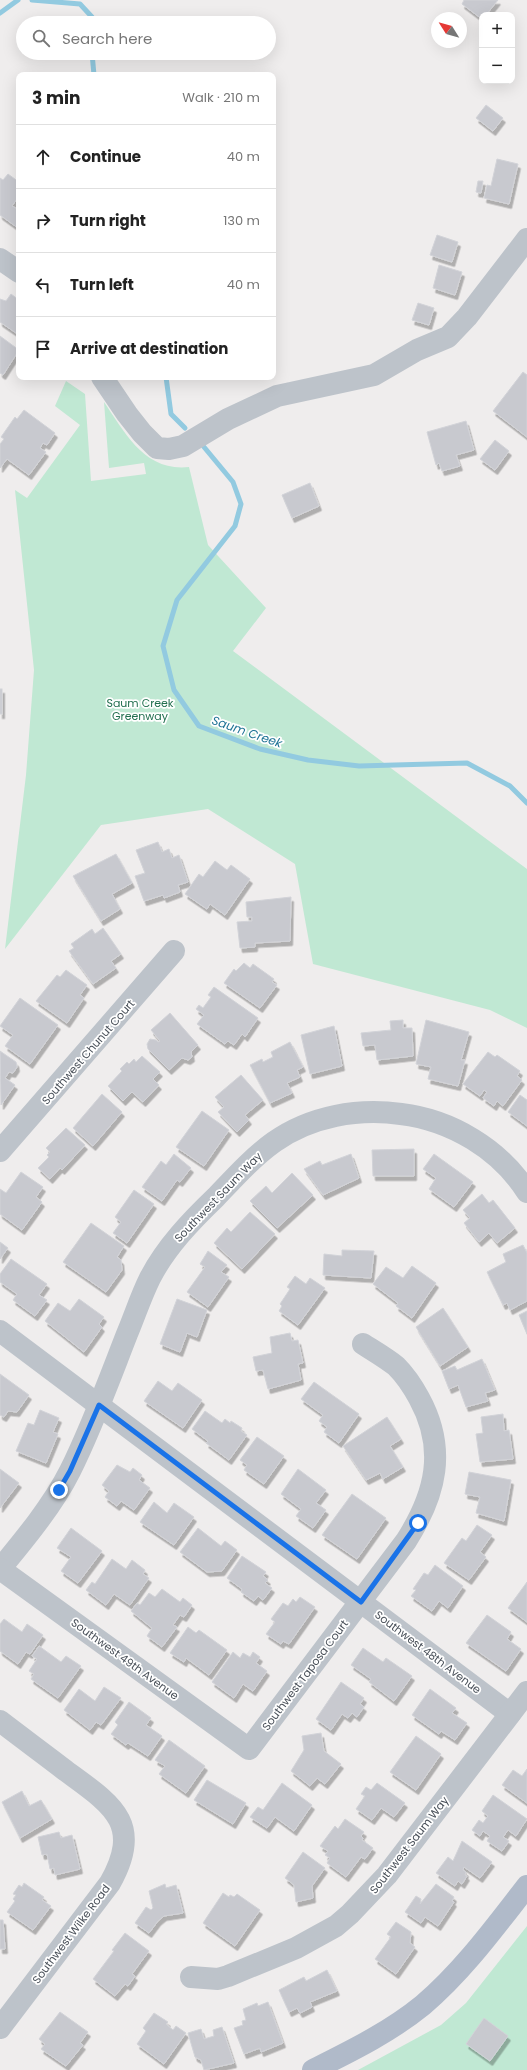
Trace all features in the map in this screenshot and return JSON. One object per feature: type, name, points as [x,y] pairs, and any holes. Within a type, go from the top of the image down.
[{"type":"main road","points":[[313,2070],[388,2029],[422,2005],[460,1969],[527,1886]]},
{"type":"street","points":[[104,380],[130,419],[157,448],[169,449],[183,446],[228,419],[277,396],[374,375],[417,350],[448,337],[467,317],[527,239]]},
{"type":"street","points":[[0,259],[16,270]]},
{"type":"street","name":"Southwest Chunut Court","points":[[0,1151],[174,951]]},
{"type":"street","name":"Southwest Saum Way","points":[[0,1569],[59,1490],[70,1471],[99,1405],[144,1292],[162,1257],[197,1215],[253,1160],[274,1142],[295,1130],[337,1115],[384,1111],[432,1119],[451,1128],[490,1152],[508,1168],[527,1192]]},
{"type":"street","name":"Southwest 48th Avenue","points":[[0,1331],[510,1714]]},
{"type":"street","name":"Southwest Taposa Court","points":[[249,1749],[361,1602],[418,1523],[426,1504],[436,1459],[434,1436],[429,1416],[414,1388],[396,1367],[363,1344]]},
{"type":"street","name":"Southwest 49th Avenue","points":[[0,1569],[249,1749]]},
{"type":"street","name":"Southwest Saum Way","points":[[191,1977],[218,1979],[228,1976],[296,1948],[336,1926],[350,1914],[387,1875],[527,1692]]},
{"type":"street","name":"Southwest Wilke Road","points":[[0,1721],[106,1801],[120,1821],[124,1833],[124,1849],[122,1859],[110,1883],[0,2028]]},
{"type":"green space","name":"Saum Creek Greenway","points":[[66,381],[85,394],[91,481],[146,474],[144,463],[109,468],[104,402],[129,438],[148,457],[160,463],[174,467],[189,467],[208,545],[266,608],[233,651],[527,869],[527,1028],[490,1010],[313,964],[295,864],[208,809],[101,825],[5,949],[26,775],[34,670],[15,490],[27,498],[80,425],[55,406]]},
{"type":"green space","points":[[527,1926],[527,2070],[358,2070],[441,2025],[466,2003]]},
{"type":"building","points":[[464,0],[498,0],[488,12],[479,12],[479,17],[462,4]]},
{"type":"building","points":[[486,105],[503,118],[493,131],[476,118]]},
{"type":"building","points":[[497,159],[518,164],[509,204],[484,198],[487,185],[491,186]]},
{"type":"building","points":[[8,174],[16,180],[16,200],[12,206],[16,208],[16,227],[0,215],[0,178],[3,180]]},
{"type":"building","points":[[478,181],[483,181],[481,193],[476,192]]},
{"type":"building","points":[[437,235],[458,242],[452,262],[430,255]]},
{"type":"building","points":[[439,265],[462,272],[455,295],[433,288]]},
{"type":"building","points":[[11,294],[16,298],[16,333],[0,322],[0,299],[6,301]]},
{"type":"building","points":[[418,303],[434,308],[429,325],[412,320]]},
{"type":"building","points":[[0,336],[16,348],[16,355],[3,375],[0,373]]},
{"type":"building","points":[[523,372],[527,375],[527,437],[493,411]]},
{"type":"building","points":[[24,410],[55,433],[47,445],[43,443],[40,448],[46,452],[29,475],[7,459],[0,468],[0,444],[4,439],[1,437],[15,417],[17,419]]},
{"type":"building","points":[[466,421],[474,450],[456,455],[460,466],[442,471],[439,463],[436,465],[427,432]]},
{"type":"building","points":[[495,440],[509,451],[495,470],[480,459]]},
{"type":"building","points":[[310,483],[319,506],[292,518],[282,495]]},
{"type":"building","points":[[0,689],[2,689],[2,714],[0,714]]},
{"type":"building","points":[[158,842],[162,852],[169,849],[172,858],[179,855],[188,882],[178,885],[180,892],[164,898],[163,895],[144,901],[135,876],[145,873],[136,850]]},
{"type":"building","points":[[116,854],[132,883],[112,894],[120,909],[101,921],[73,876]]},
{"type":"building","points":[[215,861],[227,870],[231,865],[250,879],[225,915],[210,904],[207,909],[185,894],[199,874],[203,877]]},
{"type":"building","points":[[291,897],[290,941],[255,943],[255,947],[240,948],[237,922],[252,921],[252,917],[247,917],[246,902]]},
{"type":"building","points":[[103,928],[121,954],[111,961],[116,968],[93,984],[69,951],[74,948],[71,944],[92,929],[95,934]]},
{"type":"building","points":[[244,963],[250,968],[253,964],[274,979],[272,982],[277,985],[260,1008],[224,983],[234,969],[236,971]]},
{"type":"building","points":[[66,970],[87,985],[80,995],[84,998],[67,1023],[36,1001],[57,975],[60,977]]},
{"type":"building","points":[[214,987],[258,1018],[245,1037],[242,1034],[234,1045],[228,1041],[225,1044],[197,1024],[204,1015],[196,1009],[199,1005],[203,1008],[211,997],[208,995]]},
{"type":"building","points":[[20,998],[58,1025],[30,1064],[5,1046],[13,1035],[0,1026]]},
{"type":"building","points":[[170,1013],[198,1045],[191,1052],[192,1057],[188,1060],[182,1058],[169,1070],[148,1049],[147,1044],[150,1039],[158,1042],[160,1041],[151,1030]]},
{"type":"building","points":[[403,1020],[403,1028],[412,1028],[413,1056],[377,1060],[375,1045],[363,1046],[361,1033],[391,1030],[390,1021]]},
{"type":"building","points":[[426,1020],[469,1032],[461,1060],[465,1060],[458,1086],[428,1079],[431,1067],[416,1064]]},
{"type":"building","points":[[334,1026],[342,1066],[310,1074],[301,1035]]},
{"type":"building","points":[[290,1042],[303,1067],[297,1070],[300,1077],[287,1083],[292,1093],[270,1103],[250,1065],[262,1059],[263,1062],[273,1057],[271,1052]]},
{"type":"building","points":[[0,1051],[16,1062],[17,1067],[13,1073],[9,1072],[5,1078],[15,1085],[1,1105]]},
{"type":"building","points":[[488,1052],[495,1057],[497,1055],[520,1071],[517,1076],[522,1080],[503,1106],[497,1101],[494,1106],[483,1098],[487,1092],[484,1090],[480,1096],[463,1084]]},
{"type":"building","points":[[142,1056],[160,1072],[153,1079],[159,1085],[143,1102],[132,1092],[123,1101],[108,1086],[122,1071],[120,1069],[127,1062],[129,1064],[134,1059],[136,1062]]},
{"type":"building","points":[[241,1075],[263,1100],[245,1115],[249,1120],[237,1132],[218,1112],[224,1107],[215,1097]]},
{"type":"building","points":[[102,1094],[122,1112],[93,1146],[73,1128]]},
{"type":"building","points":[[520,1095],[527,1100],[527,1126],[508,1112]]},
{"type":"building","points":[[202,1111],[229,1130],[204,1166],[176,1147]]},
{"type":"building","points":[[66,1128],[85,1145],[62,1170],[60,1168],[50,1179],[38,1168],[49,1157],[47,1155],[50,1152],[46,1148]]},
{"type":"building","points":[[414,1149],[414,1176],[373,1176],[372,1150]]},
{"type":"building","points":[[174,1154],[191,1168],[180,1182],[177,1180],[162,1201],[142,1187],[161,1161],[166,1165]]},
{"type":"building","points":[[351,1154],[359,1178],[323,1195],[304,1169],[320,1161],[322,1165]]},
{"type":"building","points":[[434,1154],[473,1182],[454,1207],[429,1189],[436,1178],[423,1169]]},
{"type":"building","points":[[21,1172],[43,1187],[36,1197],[42,1202],[22,1230],[0,1214],[0,1189],[6,1193]]},
{"type":"building","points":[[292,1173],[313,1195],[277,1228],[250,1201],[266,1186],[272,1193]]},
{"type":"building","points":[[134,1190],[154,1204],[127,1243],[113,1233],[121,1222],[115,1217]]},
{"type":"building","points":[[482,1194],[489,1203],[493,1200],[515,1228],[497,1243],[489,1233],[479,1242],[464,1223],[470,1218],[463,1210]]},
{"type":"building","points":[[250,1212],[275,1234],[242,1269],[214,1243],[227,1228],[231,1232]]},
{"type":"building","points":[[91,1223],[124,1246],[117,1257],[121,1260],[122,1270],[106,1292],[63,1262]]},
{"type":"building","points":[[0,1242],[8,1248],[0,1259]]},
{"type":"building","points":[[523,1245],[527,1253],[527,1301],[510,1310],[507,1303],[503,1305],[487,1272],[506,1262],[503,1254]]},
{"type":"building","points":[[342,1250],[374,1251],[371,1278],[323,1275],[324,1254],[342,1256]]},
{"type":"building","points":[[208,1251],[227,1265],[221,1272],[229,1277],[208,1307],[187,1292],[205,1267],[200,1264]]},
{"type":"building","points":[[11,1259],[47,1284],[39,1295],[47,1300],[35,1316],[13,1300],[17,1294],[0,1282],[0,1274]]},
{"type":"building","points":[[412,1266],[436,1283],[412,1318],[396,1306],[398,1303],[373,1284],[386,1267],[403,1278]]},
{"type":"building","points":[[295,1276],[306,1284],[310,1278],[325,1288],[298,1325],[279,1311],[282,1306],[280,1304],[290,1289],[287,1287]]},
{"type":"building","points":[[79,1299],[104,1317],[99,1324],[102,1327],[84,1352],[45,1321],[58,1303],[70,1311]]},
{"type":"building","points":[[177,1299],[207,1310],[197,1337],[187,1333],[180,1352],[160,1344]]},
{"type":"building","points":[[443,1308],[468,1347],[440,1366],[416,1327]]},
{"type":"building","points":[[527,1311],[527,1334],[519,1315]]},
{"type":"building","points":[[290,1333],[292,1341],[298,1340],[303,1363],[298,1364],[301,1380],[268,1389],[263,1370],[256,1371],[253,1357],[272,1353],[270,1337]]},
{"type":"building","points":[[482,1359],[495,1390],[485,1393],[488,1401],[466,1407],[458,1385],[449,1389],[442,1371],[455,1366],[457,1370]]},
{"type":"building","points":[[0,1374],[29,1395],[17,1412],[8,1411],[4,1417],[0,1415]]},
{"type":"building","points":[[158,1381],[172,1391],[178,1383],[202,1400],[183,1428],[144,1401]]},
{"type":"building","points":[[314,1382],[359,1414],[339,1443],[324,1432],[327,1427],[319,1421],[323,1415],[301,1399]]},
{"type":"building","points":[[40,1410],[59,1418],[53,1432],[58,1434],[46,1463],[16,1451],[28,1423],[34,1425]]},
{"type":"building","points":[[205,1411],[222,1423],[225,1419],[230,1423],[231,1421],[242,1428],[241,1431],[247,1435],[229,1460],[206,1443],[208,1441],[192,1429]]},
{"type":"building","points":[[503,1414],[504,1431],[509,1430],[513,1459],[480,1462],[476,1434],[483,1433],[481,1417]]},
{"type":"building","points":[[387,1417],[401,1439],[390,1446],[403,1467],[383,1479],[380,1473],[366,1480],[343,1446]]},
{"type":"building","points":[[257,1437],[284,1456],[264,1484],[244,1470],[247,1465],[240,1460]]},
{"type":"building","points":[[117,1465],[130,1472],[133,1468],[142,1475],[139,1480],[150,1488],[134,1510],[121,1501],[117,1506],[105,1497],[109,1491],[102,1485]]},
{"type":"building","points":[[0,1469],[19,1483],[0,1508]]},
{"type":"building","points":[[298,1469],[326,1490],[316,1503],[326,1510],[313,1528],[296,1516],[301,1509],[281,1494]]},
{"type":"building","points":[[469,1472],[511,1480],[504,1521],[476,1513],[480,1497],[465,1494]]},
{"type":"building","points":[[352,1494],[386,1518],[357,1559],[322,1535]]},
{"type":"building","points":[[154,1502],[167,1513],[174,1503],[194,1517],[174,1545],[140,1522]]},
{"type":"building","points":[[477,1525],[492,1535],[480,1552],[486,1557],[469,1580],[444,1563],[462,1538],[466,1541]]},
{"type":"building","points":[[71,1528],[102,1551],[78,1583],[61,1571],[71,1557],[57,1548]]},
{"type":"building","points":[[198,1528],[221,1546],[225,1541],[237,1550],[222,1571],[207,1572],[180,1552]]},
{"type":"building","points":[[242,1556],[266,1572],[263,1576],[268,1580],[265,1583],[272,1588],[263,1600],[258,1596],[254,1601],[241,1592],[242,1589],[227,1578]]},
{"type":"building","points":[[112,1559],[126,1569],[132,1560],[145,1570],[143,1574],[149,1578],[130,1605],[114,1594],[106,1605],[86,1590],[92,1582],[95,1584]]},
{"type":"building","points":[[435,1565],[463,1586],[448,1608],[439,1601],[432,1611],[411,1596],[416,1590],[413,1589],[424,1573],[428,1575]]},
{"type":"building","points":[[527,1582],[527,1622],[508,1608]]},
{"type":"building","points":[[162,1589],[180,1602],[183,1598],[192,1605],[184,1617],[180,1615],[173,1625],[177,1627],[162,1647],[147,1636],[152,1628],[131,1611],[137,1603],[140,1605],[149,1593],[155,1597]]},
{"type":"building","points":[[300,1597],[315,1607],[289,1644],[283,1641],[281,1644],[266,1634],[275,1622],[271,1619],[283,1603],[288,1606],[293,1599],[296,1602]]},
{"type":"building","points":[[487,1615],[511,1632],[507,1639],[521,1649],[506,1671],[466,1643]]},
{"type":"building","points":[[4,1619],[22,1632],[27,1624],[43,1635],[30,1654],[26,1652],[18,1664],[0,1651],[0,1624]]},
{"type":"building","points":[[188,1627],[196,1633],[199,1630],[227,1650],[209,1675],[186,1658],[184,1662],[170,1653]]},
{"type":"building","points":[[39,1646],[61,1662],[66,1656],[81,1666],[58,1698],[31,1679],[34,1674],[29,1671],[37,1659],[32,1656]]},
{"type":"building","points":[[363,1648],[383,1662],[386,1658],[412,1676],[394,1701],[369,1682],[371,1679],[351,1665]]},
{"type":"building","points":[[233,1652],[240,1658],[243,1653],[250,1657],[253,1652],[260,1657],[256,1663],[267,1671],[253,1691],[243,1684],[234,1698],[212,1682]]},
{"type":"building","points":[[341,1682],[364,1698],[360,1704],[364,1707],[357,1717],[352,1713],[348,1718],[342,1714],[331,1730],[316,1719]]},
{"type":"building","points":[[104,1687],[121,1698],[101,1725],[96,1722],[90,1730],[64,1710],[79,1689],[95,1701]]},
{"type":"building","points":[[430,1689],[456,1708],[452,1713],[467,1723],[455,1740],[441,1731],[439,1734],[412,1715]]},
{"type":"building","points":[[129,1702],[151,1718],[146,1725],[162,1736],[148,1756],[128,1743],[126,1745],[111,1734],[118,1725],[115,1722]]},
{"type":"building","points":[[321,1733],[324,1751],[341,1764],[325,1784],[317,1778],[310,1786],[291,1771],[304,1750],[302,1736]]},
{"type":"building","points":[[416,1736],[441,1754],[416,1790],[390,1772]]},
{"type":"building","points":[[169,1740],[205,1766],[186,1793],[159,1774],[165,1766],[155,1760]]},
{"type":"building","points":[[527,1769],[527,1803],[502,1785],[513,1770],[522,1776]]},
{"type":"building","points":[[207,1780],[246,1803],[233,1824],[194,1800]]},
{"type":"building","points":[[282,1783],[312,1805],[294,1831],[275,1817],[267,1828],[250,1817],[258,1807],[263,1810]]},
{"type":"building","points":[[377,1783],[405,1803],[394,1817],[381,1808],[372,1820],[356,1809],[365,1796],[361,1794],[366,1787],[371,1790]]},
{"type":"building","points":[[22,1791],[29,1806],[41,1800],[52,1819],[20,1838],[2,1802]]},
{"type":"building","points":[[493,1795],[527,1819],[516,1836],[508,1830],[503,1837],[509,1841],[502,1851],[487,1841],[490,1836],[483,1831],[480,1836],[472,1830],[479,1820],[483,1823],[488,1816],[482,1811]]},
{"type":"building","points":[[345,1819],[364,1832],[361,1836],[363,1838],[362,1840],[373,1848],[365,1859],[361,1857],[346,1877],[327,1863],[330,1858],[325,1855],[328,1851],[320,1846],[335,1826],[338,1829]]},
{"type":"building","points":[[59,1832],[61,1838],[72,1835],[80,1869],[55,1875],[54,1868],[50,1869],[47,1854],[42,1855],[38,1837]]},
{"type":"building","points":[[462,1841],[492,1862],[480,1878],[464,1867],[463,1870],[466,1872],[465,1875],[467,1876],[462,1884],[458,1881],[455,1886],[436,1873],[448,1857],[453,1861]]},
{"type":"building","points":[[303,1852],[325,1868],[312,1886],[313,1898],[296,1902],[294,1885],[285,1878]]},
{"type":"building","points":[[24,1883],[44,1897],[42,1900],[51,1906],[33,1930],[7,1912],[15,1901],[13,1899],[16,1895],[13,1894],[19,1885],[22,1887]]},
{"type":"building","points":[[165,1884],[166,1888],[176,1885],[183,1913],[164,1916],[149,1933],[135,1923],[146,1907],[151,1910],[153,1908],[149,1891]]},
{"type":"building","points":[[436,1884],[454,1897],[452,1901],[454,1902],[438,1926],[425,1917],[421,1923],[405,1912],[416,1896],[421,1899],[420,1904]]},
{"type":"building","points":[[223,1893],[229,1897],[230,1895],[234,1897],[237,1894],[260,1910],[235,1946],[203,1923]]},
{"type":"building","points":[[0,1920],[3,1920],[5,1949],[0,1949]]},
{"type":"building","points":[[396,1922],[411,1932],[410,1943],[415,1947],[396,1974],[375,1959],[391,1937],[387,1934]]},
{"type":"building","points":[[125,1933],[149,1951],[132,1974],[135,1976],[128,1986],[125,1984],[115,1996],[93,1979],[114,1951],[112,1950]]},
{"type":"building","points":[[327,1970],[337,1991],[310,2002],[312,2007],[300,2013],[297,2008],[289,2012],[279,1990],[304,1977],[306,1981]]},
{"type":"building","points":[[268,2002],[283,2043],[261,2052],[260,2048],[244,2054],[234,2028],[243,2025],[242,2021],[246,2020],[243,2009],[257,2003],[258,2006]]},
{"type":"building","points":[[60,2012],[88,2032],[80,2043],[83,2045],[66,2066],[41,2049],[45,2044],[39,2039]]},
{"type":"building","points":[[154,2013],[168,2022],[166,2024],[173,2030],[176,2026],[186,2033],[164,2064],[137,2044],[146,2031],[143,2028]]},
{"type":"building","points":[[484,2018],[508,2036],[490,2061],[466,2044]]},
{"type":"building","points":[[222,2027],[234,2063],[204,2070],[201,2060],[195,2057],[188,2033],[201,2029],[204,2039],[214,2036],[213,2030]]},
{"type":"waterway","name":"Saum Creek","points":[[0,13],[18,0]]},
{"type":"waterway","name":"Saum Creek","points":[[32,0],[80,4],[91,16]]},
{"type":"waterway","name":"Saum Creek","points":[[93,60],[94,72]]},
{"type":"waterway","name":"Saum Creek","points":[[166,380],[171,414],[185,428]]},
{"type":"waterway","name":"Saum Creek","points":[[204,447],[233,482],[241,504],[235,526],[177,600],[163,646],[174,690],[199,726],[260,749],[308,760],[359,766],[467,763],[510,786],[527,803]]},
{"type":"route","points":[[59,1490],[70,1471],[99,1405],[361,1602],[418,1523]]}]
